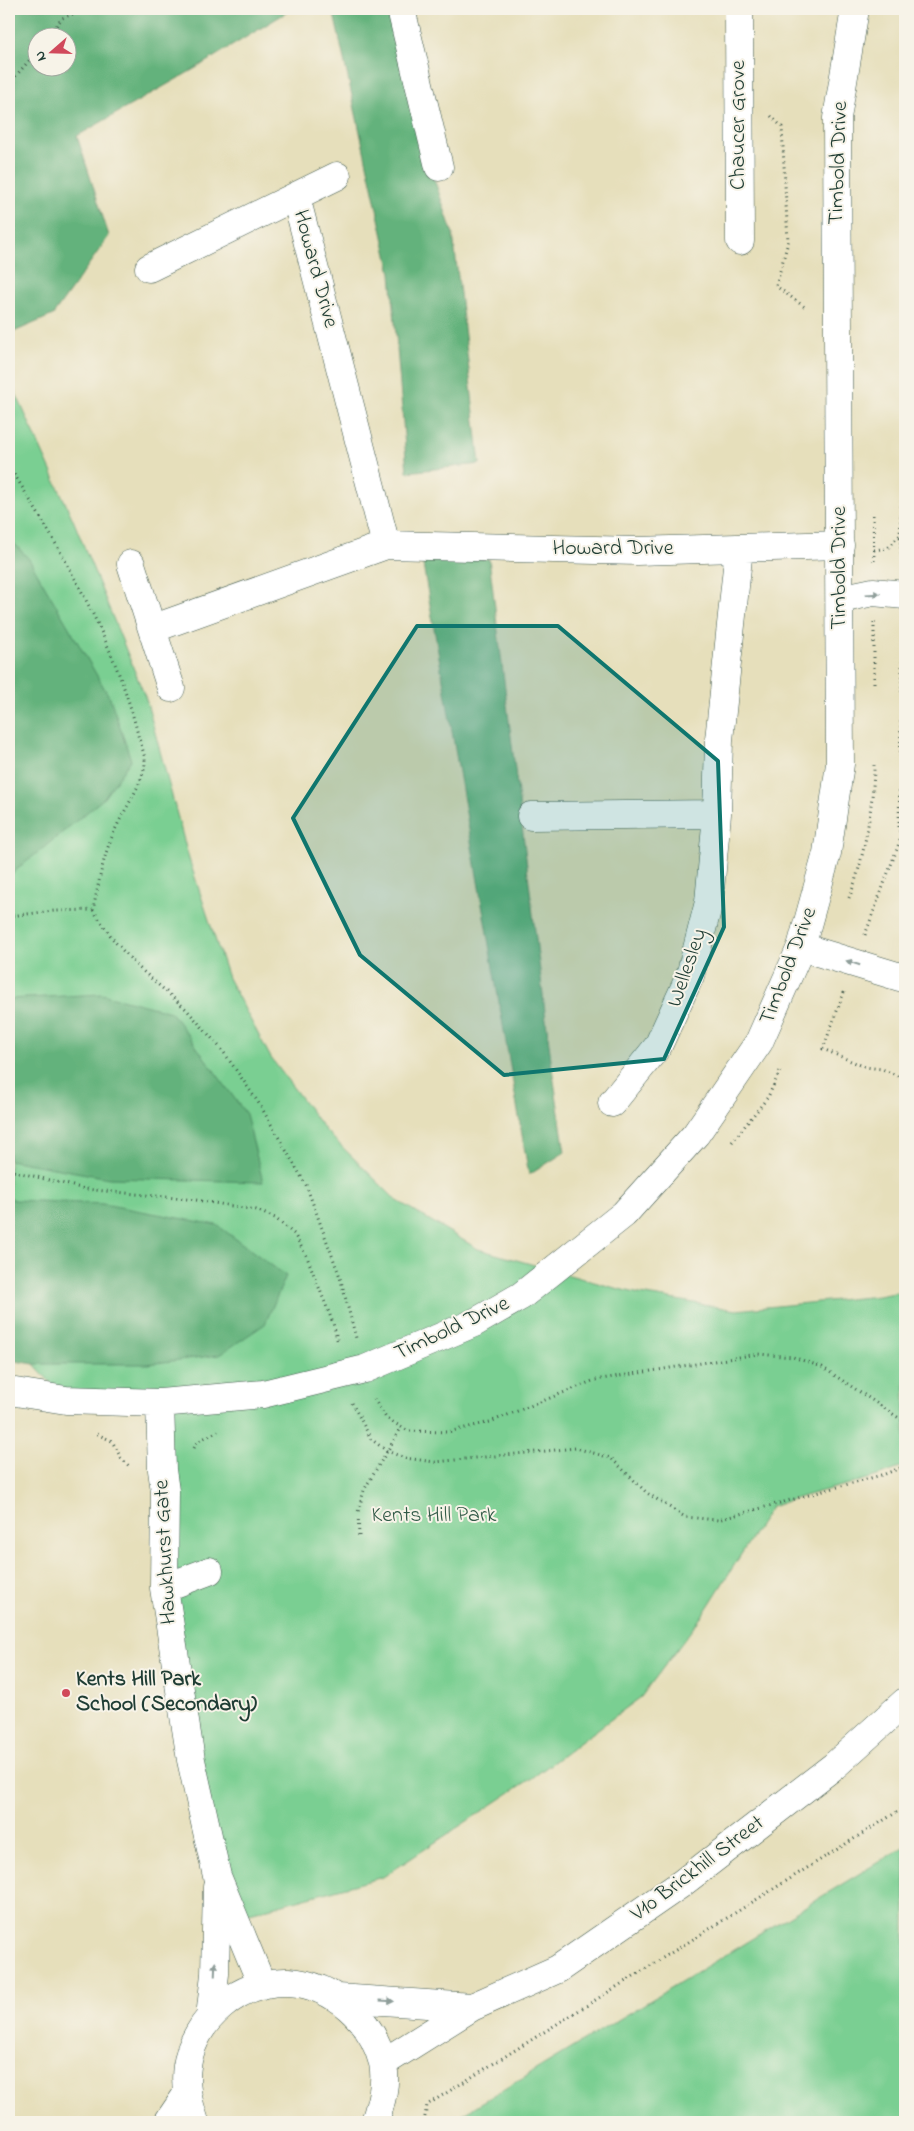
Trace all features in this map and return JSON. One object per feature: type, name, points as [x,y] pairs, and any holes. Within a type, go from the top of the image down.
[{"type":"street","points":[[401,9],[439,167]]},
{"type":"street","name":"Chaucer Grove","points":[[739,9],[740,241]]},
{"type":"street","name":"Timbold Drive","points":[[9,1391],[66,1400],[160,1403],[263,1394],[365,1369],[474,1323],[513,1300],[624,1214],[696,1134],[759,1042],[801,947],[827,854],[840,764],[837,118],[855,9]]},
{"type":"street","name":"Howard Drive","points":[[149,268],[337,176]]},
{"type":"street","name":"Howard Drive","points":[[296,196],[386,545]]},
{"type":"street","name":"Howard Drive","points":[[152,629],[386,545],[637,551],[840,545]]},
{"type":"street","name":"Wellesley","points":[[612,1104],[658,1046],[690,976],[709,902],[717,814],[719,740],[739,548]]},
{"type":"street","points":[[131,564],[170,688]]},
{"type":"street","points":[[840,599],[873,592],[904,595]]},
{"type":"street","points":[[531,816],[717,814]]},
{"type":"street","points":[[801,947],[900,978]]},
{"type":"street","name":"Hawkhurst Gate","points":[[160,1403],[162,1470],[165,1491],[164,1588],[191,1760],[217,1876],[262,1985]]},
{"type":"street","points":[[164,1588],[209,1571]]},
{"type":"street","name":"V10 Brickhill Street","points":[[383,2063],[472,2007],[558,1969],[674,1889],[834,1766],[905,1702]]},
{"type":"street","name":"Hawkhurst Gate","points":[[210,2017],[215,1974],[217,1876]]},
{"type":"street","points":[[194,2122],[187,2094],[187,2067],[195,2040],[210,2017],[233,1997],[262,1985],[288,1982],[314,1986],[338,1998],[367,2026],[383,2063],[384,2095],[375,2122]]},
{"type":"street","name":"V10 Brickhill Street","points":[[338,1998],[472,2007]]},
{"type":"street","points":[[168,2122],[187,2094]]},
{"type":"path","points":[[55,28],[62,18],[88,9]]},
{"type":"path","points":[[9,84],[28,62]]},
{"type":"path","points":[[739,105],[759,105],[782,127],[788,242],[776,286],[814,314],[837,313]]},
{"type":"path","points":[[905,417],[900,535],[904,595],[899,827],[905,829]]},
{"type":"path","points":[[9,466],[55,540],[100,632],[132,710],[145,764],[132,799],[115,830],[102,864],[93,910],[114,942],[137,966],[186,1009],[224,1051],[260,1105],[306,1184],[340,1277],[374,1400],[386,1418],[408,1431],[448,1432],[490,1422],[595,1380],[758,1354],[793,1357],[822,1367],[905,1422]]},
{"type":"path","points":[[873,510],[874,692]]},
{"type":"path","points":[[900,535],[905,536]]},
{"type":"path","points":[[874,550],[888,548],[900,535]]},
{"type":"path","points":[[847,906],[856,881],[874,782],[874,762]]},
{"type":"path","points":[[9,916],[54,911],[93,910]]},
{"type":"path","points":[[865,1067],[882,1069],[905,1079]]},
{"type":"path","points":[[727,1148],[768,1097],[780,1070]]},
{"type":"path","points":[[367,1402],[383,1396]]},
{"type":"path","points":[[344,1408],[360,1404]]},
{"type":"path","points":[[359,1536],[358,1512],[364,1490],[401,1428]]},
{"type":"path","points":[[89,1432],[112,1441],[121,1458],[129,1467],[162,1470],[187,1467],[197,1442],[222,1429]]},
{"type":"path","points":[[424,2122],[427,2105],[905,1807]]},
{"type":"highlighted area","points":[[417,626],[558,626],[718,761],[724,927],[664,1059],[504,1075],[360,955],[293,818]]},
{"type":"green space","points":[[9,9],[292,9],[196,68],[77,136],[109,236],[53,315],[9,334]]},
{"type":"green space","points":[[309,9],[388,9],[431,170],[453,234],[480,464],[407,472],[391,273],[334,14]]},
{"type":"green space","name":"Kents Hill Park","points":[[9,378],[74,522],[146,699],[189,859],[228,978],[271,1058],[325,1130],[396,1200],[478,1249],[615,1288],[736,1310],[879,1296],[905,1291],[905,1466],[872,1478],[771,1507],[702,1616],[641,1697],[532,1778],[383,1877],[235,1917],[191,1760],[160,1403],[66,1400],[9,1336]]},
{"type":"green space","points":[[9,538],[29,559],[110,698],[131,760],[103,799],[9,876]]},
{"type":"green space","points":[[422,559],[489,559],[552,1068],[565,1152],[529,1175]]},
{"type":"green space","points":[[102,994],[171,1012],[246,1114],[263,1182],[109,1178],[9,1160],[9,999]]},
{"type":"green space","points":[[9,1197],[15,1200],[103,1204],[217,1225],[286,1276],[265,1324],[219,1355],[148,1364],[34,1364],[9,1360]]},
{"type":"green space","points":[[905,1846],[905,2122],[452,2122],[453,2120]]},
{"type":"place","name":"Kents Hill Park School (Secondary)","points":[[66,1693]]}]
